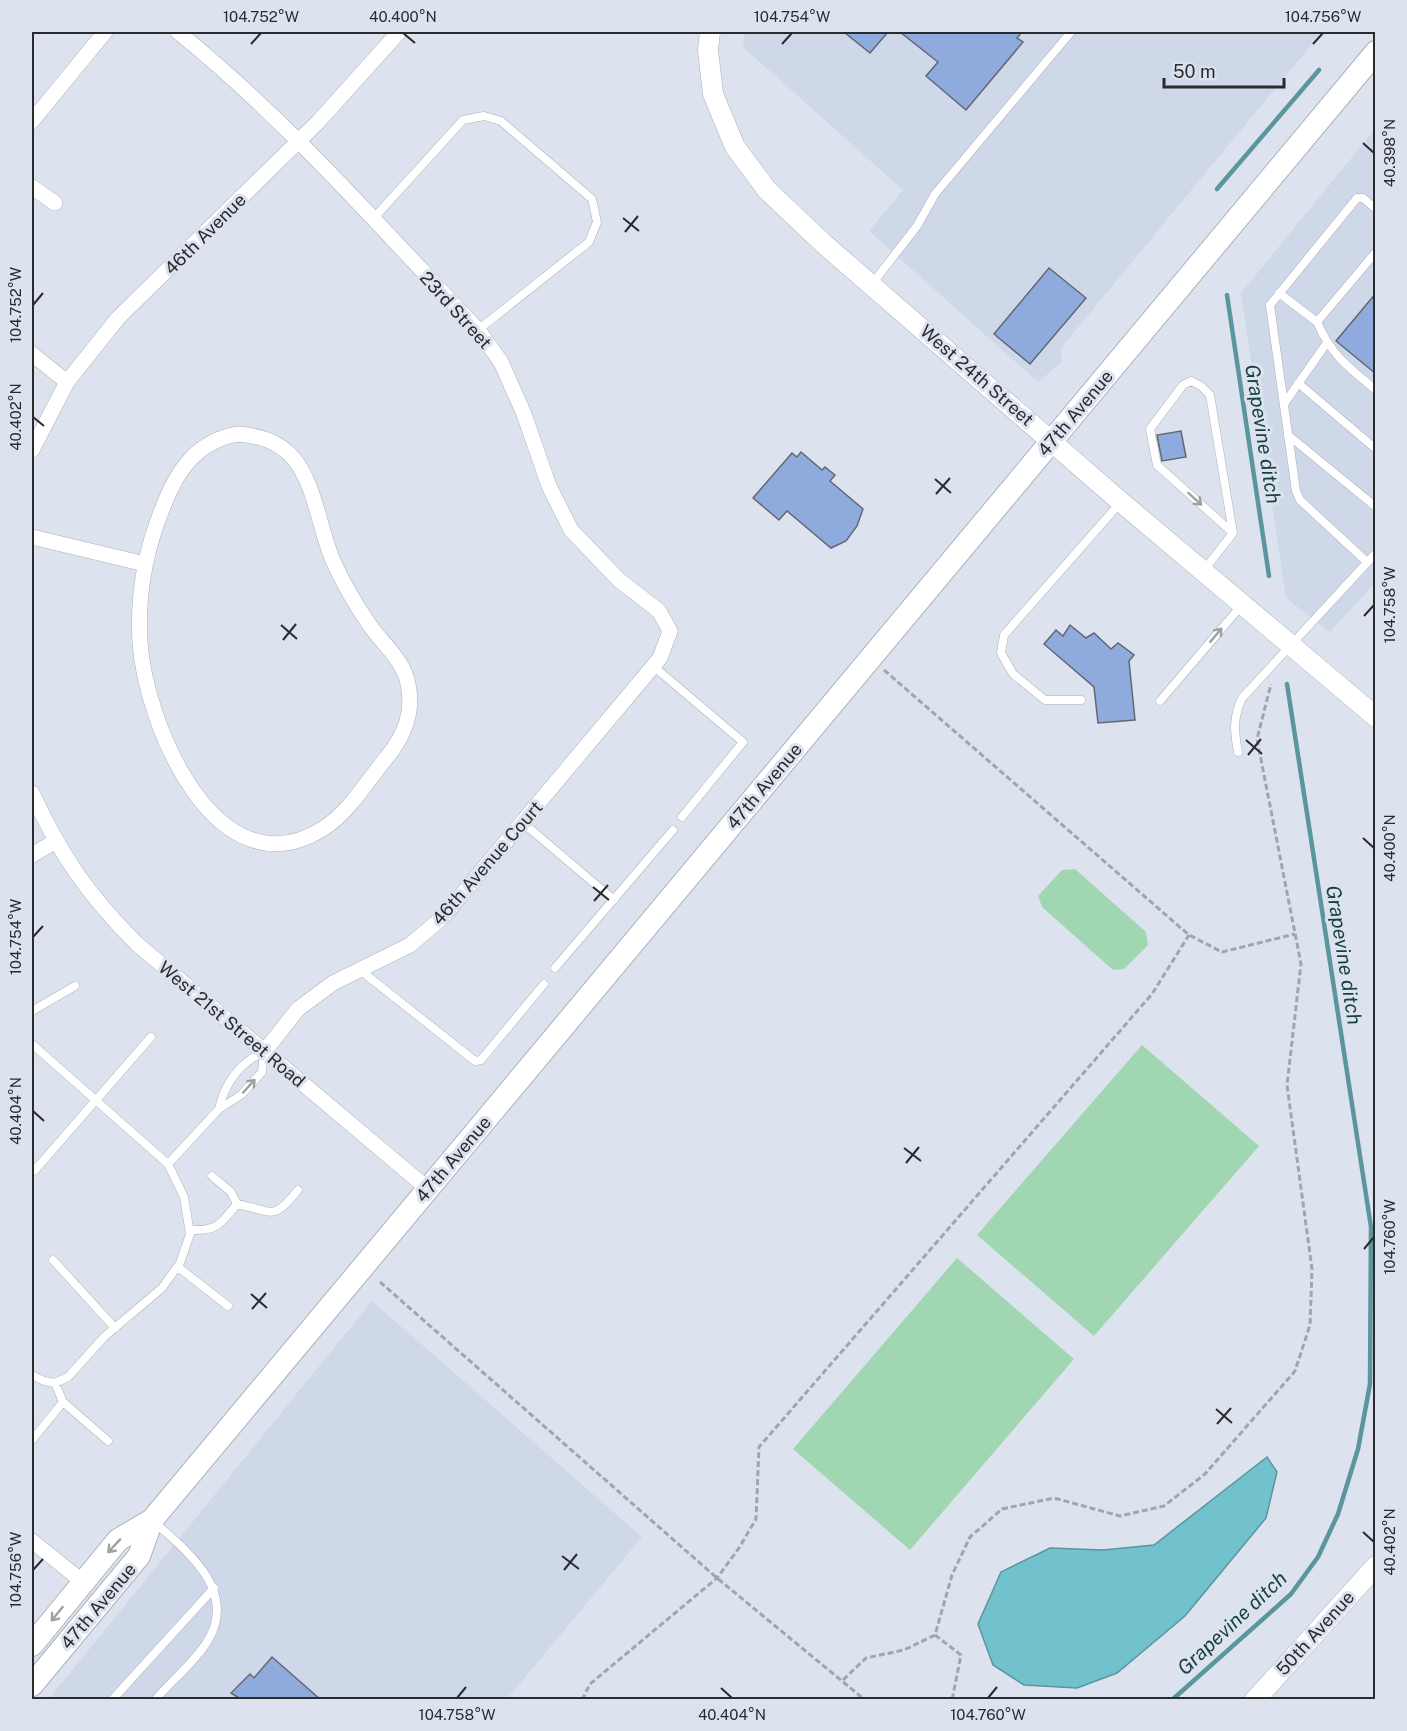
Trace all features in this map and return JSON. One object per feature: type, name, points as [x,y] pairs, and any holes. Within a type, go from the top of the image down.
[{"type":"main road","name":"47th Avenue","points":[[32,1646],[118,1540],[152,1520],[1376,52]]},
{"type":"main road","name":"47th Avenue","points":[[32,1685],[139,1556],[152,1520]]},
{"type":"street","points":[[32,121],[105,32]]},
{"type":"street","name":"23rd Street","points":[[178,32],[237,82],[298,142],[478,330],[501,362],[524,414],[549,486],[571,530],[619,580],[659,611],[670,631]]},
{"type":"street","name":"46th Avenue","points":[[32,450],[67,382],[118,318],[298,142],[399,32]]},
{"type":"street","name":"West 24th Street","points":[[710,32],[708,50],[713,94],[735,147],[767,190],[871,285],[1120,501],[1376,717]]},
{"type":"street","points":[[32,188],[55,203]]},
{"type":"street","points":[[32,354],[67,382]]},
{"type":"street","points":[[238,434],[255,436],[282,447],[294,459],[304,477],[321,532],[339,572],[371,627],[404,671],[410,706],[407,724],[394,748],[340,815],[325,828],[283,842],[269,842],[242,835],[215,817],[183,775],[165,743],[143,674],[139,604],[145,564],[152,534],[167,495],[183,466],[206,444],[221,437],[238,434]]},
{"type":"street","points":[[32,537],[145,564]]},
{"type":"street","name":"46th Avenue Court","points":[[264,1052],[298,1009],[333,983],[410,945],[443,917],[660,658],[670,631]]},
{"type":"street","points":[[32,794],[54,842],[32,855]]},
{"type":"street","name":"West 21st Street Road","points":[[54,842],[76,877],[136,944],[428,1189]]},
{"type":"street","points":[[32,1541],[83,1582]]},
{"type":"street","name":"50th Avenue","points":[[1255,1700],[1376,1566]]},
{"type":"lane","points":[[871,285],[917,226],[935,194],[1071,32]]},
{"type":"lane","points":[[373,219],[463,120],[484,116],[501,122],[592,199],[597,222],[589,242],[478,330]]},
{"type":"lane","points":[[1367,562],[1300,500],[1288,435],[1270,305],[1357,198],[1363,198],[1376,209]]},
{"type":"lane","points":[[1317,322],[1376,252]]},
{"type":"lane","points":[[1279,293],[1317,322],[1326,344],[1340,360],[1376,390]]},
{"type":"lane","points":[[1284,404],[1326,344]]},
{"type":"lane","points":[[1203,572],[1233,533],[1210,395],[1201,386],[1191,381],[1183,385],[1152,424],[1150,429],[1157,465],[1233,533]]},
{"type":"lane","points":[[1298,384],[1376,449]]},
{"type":"lane","points":[[1288,435],[1376,507]]},
{"type":"lane","points":[[1082,700],[1045,700],[1013,674],[1005,663],[1000,644],[1004,634],[1120,501]]},
{"type":"lane","points":[[1238,752],[1234,731],[1235,714],[1242,698],[1376,554]]},
{"type":"lane","points":[[1161,701],[1242,605]]},
{"type":"lane","points":[[653,666],[743,742],[682,817]]},
{"type":"lane","points":[[522,822],[614,900]]},
{"type":"lane","points":[[555,968],[673,830]]},
{"type":"lane","points":[[360,970],[475,1061],[482,1060],[544,984]]},
{"type":"lane","points":[[32,1011],[75,986]]},
{"type":"lane","points":[[35,1170],[151,1037]]},
{"type":"lane","points":[[32,1044],[168,1164],[184,1197],[189,1230],[187,1249],[178,1267],[162,1288],[115,1328],[68,1377],[55,1383],[44,1382],[32,1375]]},
{"type":"lane","points":[[168,1164],[219,1109],[236,1099],[262,1072],[264,1052],[249,1058],[230,1081],[222,1095],[219,1109]]},
{"type":"lane","points":[[212,1176],[231,1192],[237,1204]]},
{"type":"lane","points":[[237,1204],[276,1213],[282,1210],[298,1190]]},
{"type":"lane","points":[[189,1230],[210,1231],[219,1225],[237,1204]]},
{"type":"lane","points":[[53,1260],[115,1328]]},
{"type":"lane","points":[[178,1267],[228,1306]]},
{"type":"lane","points":[[55,1383],[63,1402],[108,1441]]},
{"type":"lane","points":[[32,1440],[63,1402]]},
{"type":"lane","points":[[152,1520],[196,1559],[214,1588],[216,1614],[208,1641],[155,1700]]},
{"type":"lane","points":[[112,1700],[214,1588]]},
{"type":"path","points":[[870,658],[1189,935],[1222,952],[1295,934]]},
{"type":"path","points":[[843,1680],[866,1658],[904,1650],[935,1635],[952,1575],[970,1537],[1002,1509],[1054,1498],[1120,1516],[1164,1506],[1205,1474],[1295,1371],[1310,1325],[1312,1269],[1287,1084],[1301,964],[1257,739],[1273,679]]},
{"type":"path","points":[[582,1700],[590,1684],[717,1578],[756,1519],[759,1447],[1152,994],[1189,935]]},
{"type":"path","points":[[380,1282],[717,1578],[865,1700]]},
{"type":"path","points":[[935,1635],[961,1655],[952,1700]]},
{"type":"shaded area","points":[[745,32],[1322,32],[1061,348],[1062,362],[1038,382],[869,231],[903,190],[743,47]]},
{"type":"shaded area","points":[[1375,129],[1375,583],[1330,632],[1286,598],[1241,293]]},
{"type":"shaded area","points":[[372,1301],[642,1537],[507,1699],[48,1700]]},
{"type":"green space","points":[[1075,869],[1146,932],[1148,945],[1124,969],[1113,970],[1042,907],[1038,896],[1062,870]]},
{"type":"green space","points":[[1142,1045],[1259,1146],[1094,1336],[977,1235]]},
{"type":"green space","points":[[957,1258],[1074,1359],[910,1550],[793,1449]]},
{"type":"water","points":[[1267,1457],[1277,1472],[1266,1518],[1185,1616],[1117,1673],[1077,1688],[1024,1685],[993,1665],[978,1624],[1001,1572],[1050,1548],[1103,1550],[1154,1545]]},
{"type":"building","points":[[844,32],[888,32],[870,53]]},
{"type":"building","points":[[900,32],[1022,32],[1017,38],[1023,42],[966,110],[926,76],[938,62]]},
{"type":"building","points":[[1049,268],[1086,298],[1030,364],[994,334]]},
{"type":"building","points":[[1376,293],[1376,374],[1336,341]]},
{"type":"building","points":[[1181,431],[1186,457],[1162,461],[1157,435]]},
{"type":"building","points":[[801,452],[822,470],[825,467],[835,475],[830,481],[863,509],[857,526],[846,541],[831,548],[787,511],[779,520],[753,498],[792,453],[797,457]]},
{"type":"building","points":[[1070,625],[1086,638],[1094,633],[1111,649],[1118,643],[1134,655],[1129,661],[1135,720],[1098,723],[1094,687],[1044,644],[1056,630],[1063,636]]},
{"type":"building","points":[[272,1657],[321,1700],[242,1700],[231,1693],[250,1674],[254,1678]]},
{"type":"waterway","name":"Grapevine ditch","points":[[1217,189],[1319,70]]},
{"type":"waterway","name":"Grapevine ditch","points":[[1227,295],[1269,576]]},
{"type":"waterway","name":"Grapevine ditch","points":[[1172,1700],[1291,1594],[1318,1557],[1338,1514],[1358,1449],[1370,1384],[1371,1227],[1287,684]]}]
